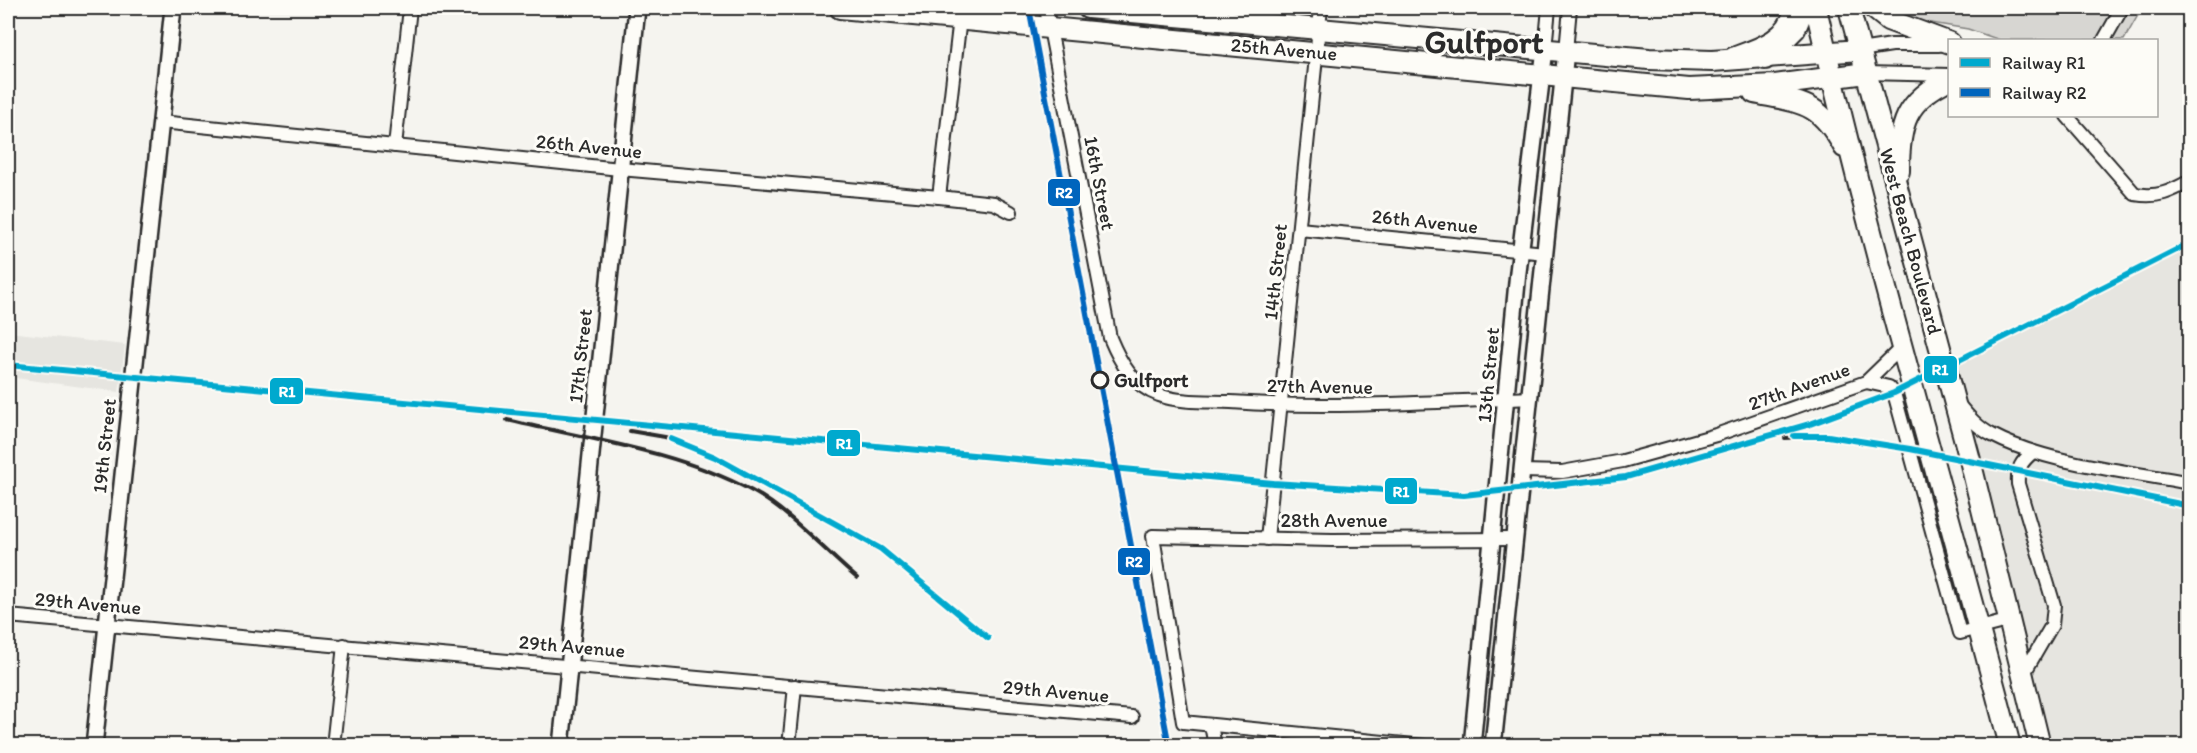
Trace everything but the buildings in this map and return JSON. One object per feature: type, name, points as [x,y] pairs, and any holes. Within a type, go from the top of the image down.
[{"type":"main road","name":"25th Avenue","points":[[840,8],[1689,89],[1728,88]]},
{"type":"main road","name":"25th Avenue","points":[[1088,8],[1320,17],[1545,49],[1649,59],[1712,61],[1765,59],[1860,50]]},
{"type":"main road","points":[[1765,59],[1795,29],[1804,8]]},
{"type":"main road","name":"West Beach Boulevard","points":[[1816,8],[1901,348],[2010,746]]},
{"type":"main road","name":"West Beach Boulevard","points":[[1849,8],[2011,620],[2040,746]]},
{"type":"main road","points":[[1873,8],[1888,20],[1948,43]]},
{"type":"main road","points":[[1728,88],[1775,85],[1866,73]]},
{"type":"main road","points":[[1898,198],[1899,139],[1906,117],[1919,98],[1948,78]]},
{"type":"main road","points":[[1728,88],[1815,108],[1834,129],[1857,171]]},
{"type":"street","name":"19th Street","points":[[94,746],[173,8]]},
{"type":"street","points":[[395,146],[410,8]]},
{"type":"street","name":"17th Street","points":[[561,746],[637,8]]},
{"type":"street","name":"16th Street","points":[[1046,8],[1110,338],[1121,364]]},
{"type":"street","name":"13th Street","points":[[1472,746],[1521,250],[1549,8]]},
{"type":"street","points":[[1493,746],[1570,8]]},
{"type":"street","points":[[1712,61],[1772,37],[1786,23],[1791,8]]},
{"type":"street","points":[[2105,39],[2122,8]]},
{"type":"street","name":"14th Street","points":[[1267,540],[1320,17]]},
{"type":"street","points":[[939,197],[960,18]]},
{"type":"street","points":[[1860,50],[1892,45],[1948,44]]},
{"type":"street","points":[[1866,73],[1948,77]]},
{"type":"street","points":[[2068,117],[2135,194],[2151,197],[2164,195],[2190,181]]},
{"type":"street","name":"26th Avenue","points":[[162,122],[620,169],[939,197],[994,203],[1011,212]]},
{"type":"street","name":"26th Avenue","points":[[1299,229],[1546,253]]},
{"type":"street","name":"27th Avenue","points":[[1522,471],[1562,472],[1623,461],[1716,435],[1866,382],[1901,348]]},
{"type":"street","name":"27th Avenue","points":[[1121,364],[1137,382],[1159,396],[1281,406],[1377,406],[1531,398]]},
{"type":"street","points":[[1866,382],[1889,387],[1894,393],[1960,633],[2011,620]]},
{"type":"street","points":[[1953,399],[1976,424],[1992,435],[2033,452],[2190,483]]},
{"type":"street","points":[[2023,675],[2052,625],[2054,615],[2054,605],[2018,484],[2017,471],[2022,462],[2033,452]]},
{"type":"street","name":"28th Avenue","points":[[1211,724],[1184,722],[1153,536],[1267,540],[1515,539]]},
{"type":"street","name":"29th Avenue","points":[[8,616],[1132,717]]},
{"type":"street","points":[[333,746],[344,645]]},
{"type":"street","points":[[789,746],[795,686]]},
{"type":"street","points":[[1215,746],[1211,724],[1424,746]]},
{"type":"shaded area","points":[[1886,8],[2142,8],[2125,39],[1997,39],[1968,29],[1913,20]]},
{"type":"shaded area","points":[[2189,241],[2189,745],[2049,745],[1945,368]]},
{"type":"shaded area","points":[[8,332],[125,345],[119,392],[8,377]]},
{"type":"railway","points":[[8,365],[1273,483],[1464,495],[1626,477],[1810,424],[1894,393],[2190,243]]},
{"type":"railway","points":[[507,420],[663,456],[724,477],[752,491],[779,509],[857,578]]},
{"type":"railway","points":[[630,431],[665,437],[692,446],[881,549],[988,638]]},
{"type":"railway","points":[[1785,438],[1828,436],[1910,449],[2190,506]]},
{"type":"rail line","name":"R2","points":[[1029,8],[1169,746]]},
{"type":"rail line","name":"R1","points":[[8,365],[1273,483],[1464,495],[1626,477],[1810,424],[1894,393],[2190,243]]},
{"type":"rail line","name":"R1","points":[[1794,436],[1828,436],[1910,449],[2190,506]]},
{"type":"rail line","name":"R1","points":[[671,439],[715,457],[881,549],[988,638]]},
{"type":"place","name":"Gulfport","points":[[1100,380]]},
{"type":"district","name":"Gulfport","points":[[1484,42]]}]
